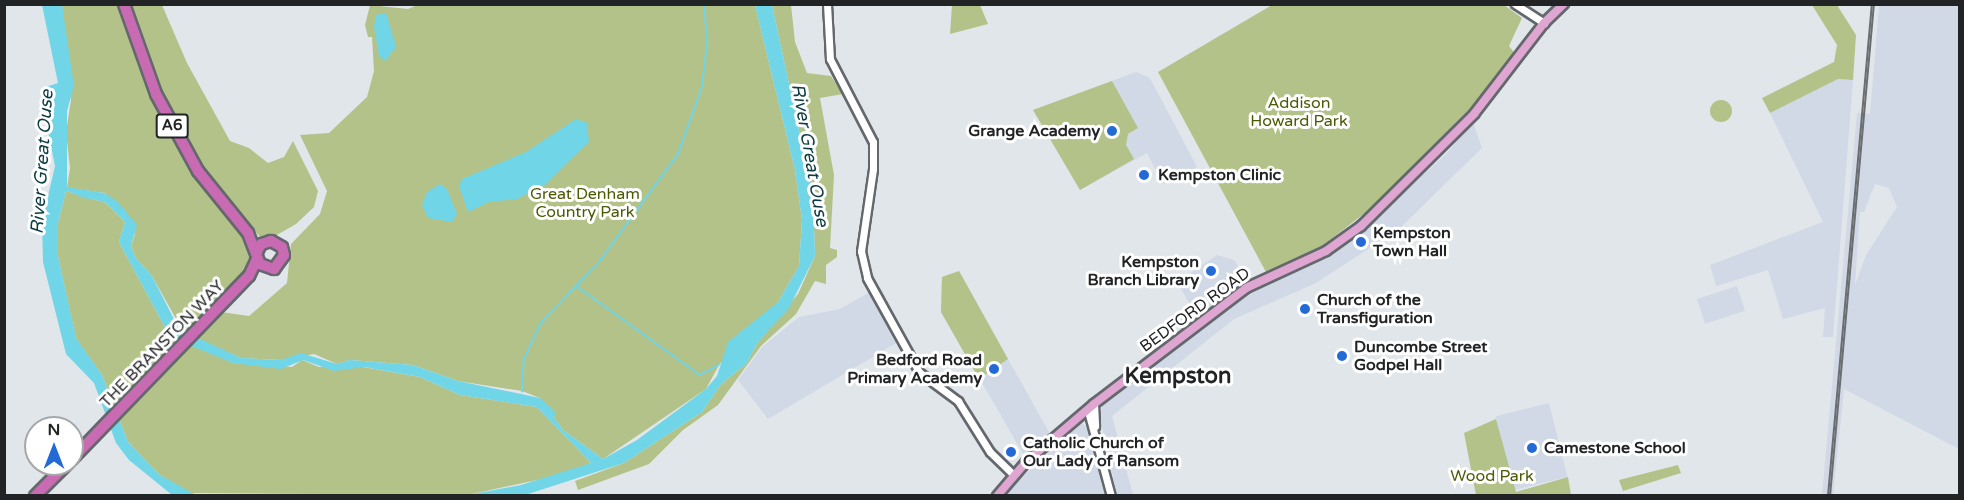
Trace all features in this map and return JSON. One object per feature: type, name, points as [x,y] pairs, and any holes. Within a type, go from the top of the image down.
[{"type":"highway","name":"A6","points":[[124,4],[176,136],[248,233],[257,257]]},
{"type":"highway","name":"A6","points":[[248,233],[267,242]]},
{"type":"highway","points":[[267,242],[278,244],[284,255],[282,263],[270,269],[257,257],[267,242]]},
{"type":"highway","name":"THE BRANSTON WAY","points":[[249,276],[257,257]]},
{"type":"highway","name":"THE BRANSTON WAY","points":[[84,446],[226,297],[249,276],[270,269]]},
{"type":"highway","points":[[35,495],[55,476]]},
{"type":"main road","name":"BEDFORD ROAD","points":[[997,495],[1014,475],[1091,407],[1246,288],[1326,251],[1361,226],[1467,121],[1544,23],[1564,4]]},
{"type":"street","points":[[827,4],[830,59],[873,142],[873,169],[861,251],[867,278],[919,372],[958,401],[992,455],[1014,475]]},
{"type":"street","points":[[1515,4],[1544,23]]},
{"type":"street","points":[[1091,407],[1111,495]]},
{"type":"shaded area","points":[[1879,5],[1959,5],[1959,449],[1844,389],[1833,495],[1822,495],[1857,113],[1870,114]],"holes":[[[1875,184],[1889,188],[1897,207],[1866,255],[1855,285],[1860,212],[1864,212]]]},
{"type":"shaded area","name":"Grange Academy","points":[[1136,72],[1150,78],[1197,167],[1163,184],[1147,153],[1080,190],[1033,110]]},
{"type":"shaded area","points":[[1838,79],[1853,80],[1833,337],[1823,337],[1825,308],[1783,319],[1768,270],[1716,286],[1710,265],[1823,222],[1770,113]]},
{"type":"shaded area","points":[[1473,122],[1482,148],[1399,229],[1316,283],[1234,319],[1112,416],[1133,495],[1117,495],[1100,417],[1103,402],[1202,326],[1177,282],[1217,255],[1234,260],[1253,289],[1363,229],[1446,154]]},
{"type":"shaded area","name":"Bedford Road Primary Academy","points":[[959,271],[1050,434],[1025,457],[941,312],[942,277]]},
{"type":"shaded area","points":[[1737,286],[1745,311],[1705,324],[1697,299]]},
{"type":"shaded area","points":[[870,292],[898,342],[768,419],[738,380],[762,347],[799,317],[840,309]]},
{"type":"shaded area","name":"Camestone School","points":[[1549,403],[1567,477],[1514,490],[1496,416]]},
{"type":"shaded area","points":[[1081,423],[1089,428],[1106,495],[1002,496]]},
{"type":"green space","name":"Great Denham Country Park","points":[[420,4],[755,5],[795,170],[802,220],[799,266],[778,302],[719,365],[706,389],[603,459],[563,430],[540,398],[522,391],[458,381],[413,365],[350,360],[337,364],[314,354],[281,360],[241,358],[195,338],[221,312],[249,316],[287,283],[291,244],[320,214],[327,191],[300,135],[329,133],[367,97],[374,71],[372,37],[368,37],[365,25],[370,5],[408,9]]},
{"type":"green space","points":[[62,5],[121,5],[150,87],[254,255],[249,271],[184,333],[152,276],[135,257],[131,246],[135,234],[105,193],[67,188],[70,168],[66,132],[71,100]]},
{"type":"green space","points":[[129,5],[162,5],[187,63],[230,141],[249,148],[268,163],[284,157],[293,141],[318,191],[314,207],[296,224],[275,236],[260,237],[211,180],[165,100]]},
{"type":"green space","points":[[772,5],[791,5],[795,42],[807,73],[831,76],[843,94],[820,98],[834,175],[830,248],[837,250],[837,257],[826,265],[826,284],[815,281],[796,314],[761,346],[718,405],[683,430],[649,464],[578,490],[575,481],[624,463],[702,412],[721,384],[746,364],[758,342],[798,294],[815,256],[813,195]]},
{"type":"green space","points":[[952,5],[980,5],[988,24],[950,34]]},
{"type":"green space","name":"Addison Howard Park","points":[[1272,5],[1504,5],[1522,18],[1509,46],[1517,56],[1431,154],[1388,195],[1317,250],[1266,272],[1158,72]]},
{"type":"green space","points":[[1812,5],[1837,5],[1856,35],[1853,80],[1838,79],[1770,113],[1762,98],[1834,62],[1837,45]]},
{"type":"green space","points":[[1112,81],[1138,128],[1128,134],[1126,145],[1134,159],[1080,190],[1033,110]]},
{"type":"green space","points":[[1721,100],[1729,103],[1732,111],[1729,119],[1721,122],[1713,119],[1710,111],[1713,103]]},
{"type":"green space","points":[[66,191],[106,203],[125,222],[119,242],[167,331],[233,363],[292,367],[302,360],[319,367],[363,367],[420,377],[460,395],[537,407],[591,463],[565,474],[467,495],[190,493],[160,475],[128,442],[102,375],[76,339],[58,256],[58,223]]},
{"type":"green space","points":[[959,271],[1008,359],[979,379],[941,312],[942,277]]},
{"type":"green space","name":"Wood Park","points":[[1496,419],[1516,492],[1568,477],[1571,495],[1476,495],[1464,433]]},
{"type":"green space","points":[[1678,465],[1681,473],[1623,491],[1619,480]]},
{"type":"water","points":[[42,5],[62,5],[74,86],[67,111],[67,187],[104,193],[117,201],[137,225],[131,246],[135,257],[152,276],[179,329],[241,358],[281,360],[301,353],[337,364],[350,360],[413,365],[458,381],[540,398],[556,413],[553,416],[563,430],[603,459],[637,440],[706,389],[717,376],[728,342],[778,302],[799,266],[802,220],[795,170],[755,5],[772,5],[813,195],[815,256],[789,308],[758,342],[746,364],[721,384],[702,412],[624,463],[525,495],[467,495],[521,485],[591,463],[537,407],[460,395],[420,377],[364,367],[334,371],[303,360],[281,369],[233,363],[179,341],[167,331],[119,242],[125,222],[106,203],[66,191],[58,223],[58,256],[76,338],[102,375],[128,442],[160,475],[196,495],[172,495],[129,460],[116,443],[94,383],[66,354],[43,262],[42,222],[55,166],[41,97],[43,88],[58,83]]},
{"type":"water","points":[[386,13],[396,47],[385,61],[379,56],[374,26],[376,15]]},
{"type":"water","points":[[576,119],[587,123],[589,142],[545,185],[517,199],[489,202],[468,212],[459,186],[462,179],[526,152]]},
{"type":"water","points":[[440,184],[447,189],[457,214],[452,222],[428,218],[422,205],[427,192]]},
{"type":"waterway","points":[[522,392],[524,359],[541,323],[599,262],[678,154],[702,87],[707,43],[704,4]]},
{"type":"waterway","points":[[76,194],[88,198]]},
{"type":"waterway","points":[[578,287],[700,375],[719,365]]},
{"type":"railway","points":[[1829,496],[1873,4]]},
{"type":"place","name":"Grange Academy","points":[[1112,131]]},
{"type":"place","name":"Kempston Clinic","points":[[1144,175]]},
{"type":"place","name":"Kempston Town Hall","points":[[1361,242]]},
{"type":"place","name":"Kempston Branch Library","points":[[1211,271]]},
{"type":"place","name":"Church of the Transfiguration","points":[[1305,309]]},
{"type":"place","name":"Duncombe Street Godpel Hall","points":[[1342,356]]},
{"type":"place","name":"Bedford Road Primary Academy","points":[[994,369]]},
{"type":"place","name":"Camestone School","points":[[1532,448]]},
{"type":"place","name":"Catholic Church of Our Lady of Ransom","points":[[1011,452]]},
{"type":"district","name":"Kempston","points":[[1178,377]]},
{"type":"water label","name":"River Great Ouse","points":[[810,155]]},
{"type":"water label","name":"River Great Ouse","points":[[42,162]]}]
